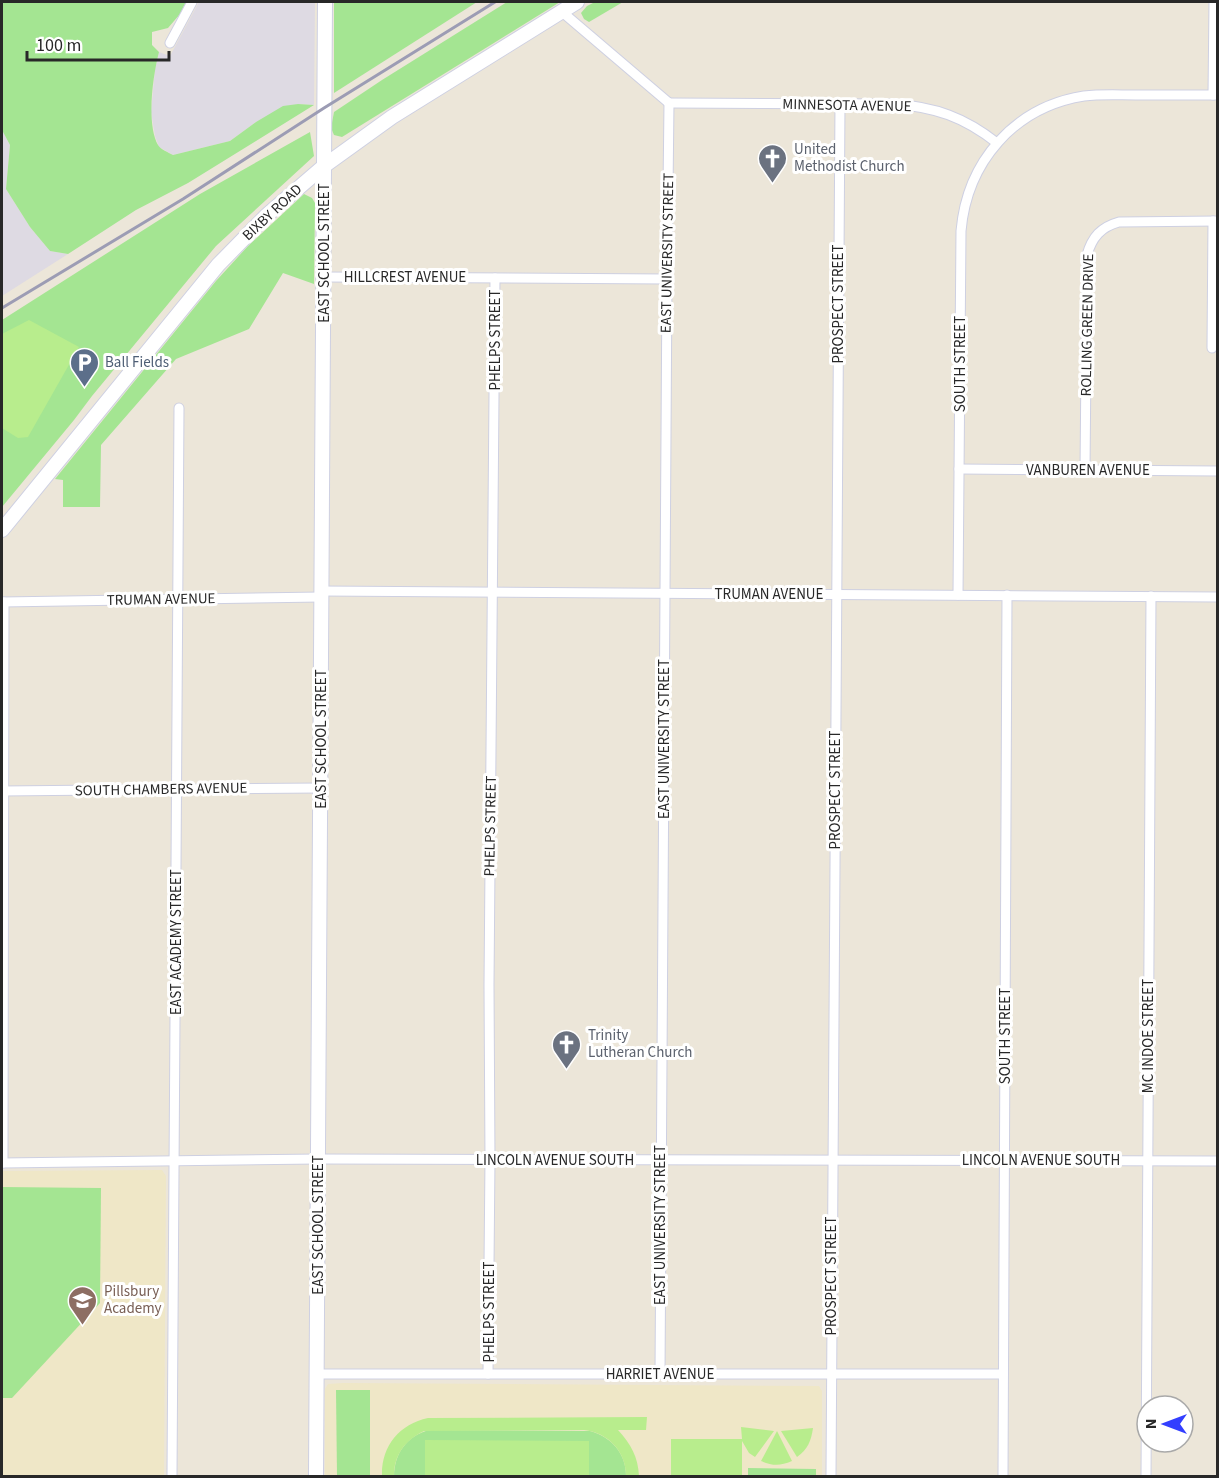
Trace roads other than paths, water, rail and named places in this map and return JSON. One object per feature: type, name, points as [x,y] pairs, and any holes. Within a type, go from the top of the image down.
[{"type":"street","points":[[170,44],[192,2]]},
{"type":"street","name":"EAST SCHOOL STREET","points":[[316,1476],[325,2]]},
{"type":"street","name":"BIXBY ROAD","points":[[2,530],[231,250],[273,209],[324,166],[392,117],[577,2]]},
{"type":"street","points":[[997,143],[1018,123],[1048,106],[1066,100],[1105,95],[1215,95],[1214,2]]},
{"type":"street","points":[[561,11],[669,103]]},
{"type":"street","name":"MINNESOTA AVENUE","points":[[669,103],[915,106],[936,110],[971,124],[997,143]]},
{"type":"street","name":"EAST UNIVERSITY STREET","points":[[660,1374],[669,103]]},
{"type":"street","name":"PROSPECT STREET","points":[[831,1476],[840,104]]},
{"type":"street","name":"SOUTH STREET","points":[[958,595],[962,216],[973,179],[982,162],[997,143]]},
{"type":"street","points":[[1212,348],[1215,221]]},
{"type":"street","name":"ROLLING GREEN DRIVE","points":[[1085,470],[1087,255],[1089,246],[1101,230],[1119,222],[1215,221]]},
{"type":"street","name":"HILLCREST AVENUE","points":[[324,277],[667,279]]},
{"type":"street","name":"PHELPS STREET","points":[[488,1374],[495,278]]},
{"type":"street","name":"EAST ACADEMY STREET","points":[[172,1476],[179,408]]},
{"type":"street","name":"VANBUREN AVENUE","points":[[959,469],[1218,471]]},
{"type":"street","name":"TRUMAN AVENUE","points":[[3,602],[493,592],[1218,597]]},
{"type":"street","name":"SOUTH STREET","points":[[1003,1476],[1007,596]]},
{"type":"street","name":"MC INDOE STREET","points":[[1146,1476],[1150,596]]},
{"type":"street","points":[[2,1162],[3,602]]},
{"type":"street","name":"SOUTH CHAMBERS AVENUE","points":[[3,791],[320,788]]},
{"type":"street","name":"LINCOLN AVENUE SOUTH","points":[[2,1162],[1218,1161]]},
{"type":"street","name":"HARRIET AVENUE","points":[[317,1374],[1003,1374]]},
{"type":"railway","points":[[2,308],[183,199],[495,2]]},
{"type":"place","name":"United Methodist Church","points":[[773,184]]},
{"type":"place","name":"Ball Fields","points":[[84,388]]},
{"type":"place","name":"Trinity Lutheran Church","points":[[567,1070]]},
{"type":"place","name":"Pillsbury Academy","points":[[83,1326]]}]
